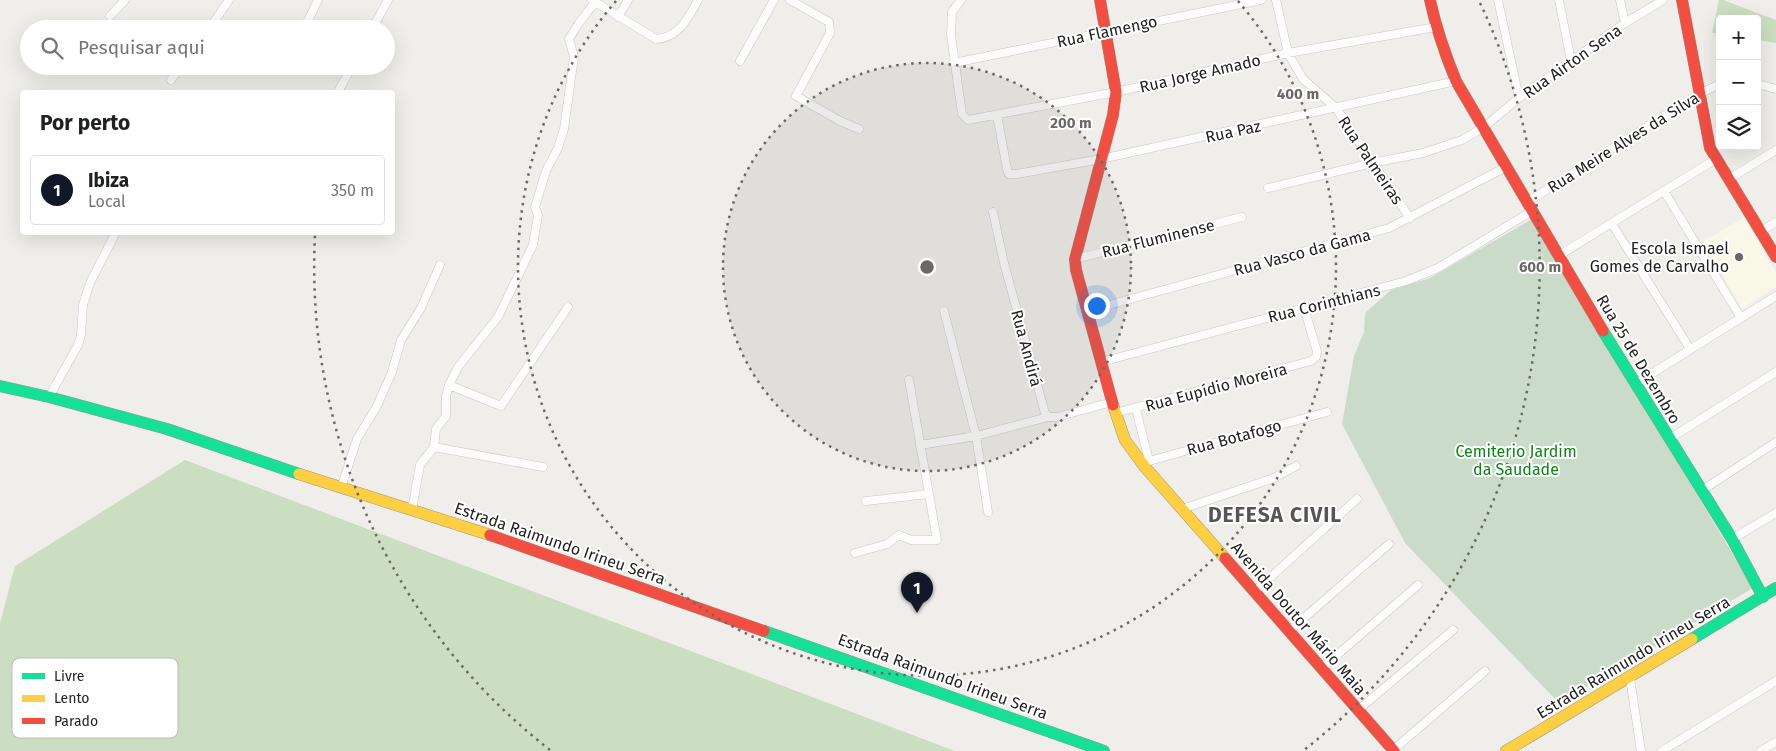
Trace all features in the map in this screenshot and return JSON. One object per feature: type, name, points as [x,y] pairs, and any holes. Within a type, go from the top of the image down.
[{"type":"street","points":[[110,16],[125,0]]},
{"type":"street","points":[[215,20],[229,0]]},
{"type":"street","points":[[308,20],[318,0]]},
{"type":"street","points":[[377,20],[388,0]]},
{"type":"street","points":[[618,16],[628,0]]},
{"type":"street","points":[[412,510],[420,465],[434,448],[436,429],[446,416],[446,396],[449,385],[458,367],[498,317],[533,245],[538,215],[535,207],[546,171],[558,148],[564,130],[574,56],[569,39],[594,1],[656,39],[666,37],[684,24],[698,0]]},
{"type":"street","points":[[740,61],[774,0]]},
{"type":"street","points":[[790,0],[829,22],[830,33],[796,96],[840,121],[859,129]]},
{"type":"street","points":[[954,63],[950,35],[951,19],[955,7],[961,0]]},
{"type":"street","name":"Avenida Doutor Mário Maia","points":[[1100,0],[1116,92],[1113,115],[1074,258],[1101,362],[1124,440],[1146,463],[1182,509],[1254,592],[1394,750]]},
{"type":"street","name":"Rua Flamengo","points":[[954,63],[1261,0]]},
{"type":"street","name":"Rua Palmeiras","points":[[1276,0],[1288,53],[1302,79],[1336,108],[1410,218]]},
{"type":"street","name":"Rua 25 de Dezembro","points":[[1430,0],[1444,55],[1456,81],[1635,384],[1732,539],[1763,597]]},
{"type":"street","points":[[1498,0],[1519,98]]},
{"type":"street","points":[[1559,0],[1571,61]]},
{"type":"street","points":[[1620,0],[1625,23]]},
{"type":"street","name":"Rua Airton Sena","points":[[1268,188],[1423,153],[1462,140],[1625,23],[1663,0]]},
{"type":"street","points":[[1682,0],[1710,148],[1776,257]]},
{"type":"street","name":"Rua Jorge Amado","points":[[954,63],[962,114],[965,119],[971,120],[1116,92],[1288,53],[1436,27]]},
{"type":"street","points":[[172,80],[176,75]]},
{"type":"street","points":[[339,90],[347,75]]},
{"type":"street","name":"Rua Paz","points":[[997,115],[1007,169],[1009,174],[1016,174],[1101,159],[1456,81]]},
{"type":"street","points":[[1761,85],[1776,89]]},
{"type":"street","name":"Rua Meire Alves da Silva","points":[[1530,206],[1699,94],[1716,86]]},
{"type":"street","points":[[1729,180],[1776,150]]},
{"type":"street","points":[[1558,256],[1716,159]]},
{"type":"street","name":"Rua Vasco da Gama","points":[[1087,311],[1389,228],[1506,168]]},
{"type":"street","points":[[1664,191],[1741,318]]},
{"type":"street","name":"Rua Corinthians","points":[[1101,362],[1383,288],[1424,275],[1438,268],[1530,206]]},
{"type":"street","name":"Rua Andirá","points":[[993,212],[1004,264],[1044,410],[1048,417]]},
{"type":"street","name":"Rua Fluminense","points":[[1074,258],[1242,217]]},
{"type":"street","points":[[1760,232],[1776,222]]},
{"type":"street","points":[[1612,224],[1690,349]]},
{"type":"street","points":[[49,397],[78,345],[83,305],[90,283],[114,235]]},
{"type":"street","points":[[341,488],[357,439],[377,406],[392,372],[401,340],[420,308],[440,265]]},
{"type":"street","points":[[1635,384],[1776,296]]},
{"type":"street","points":[[449,385],[501,406],[568,307]]},
{"type":"street","name":"Rua Eupídio Moreira","points":[[1114,407],[1136,409],[1311,361],[1316,357],[1317,351],[1304,308]]},
{"type":"street","points":[[944,311],[976,436],[988,512]]},
{"type":"street","points":[[1669,439],[1776,372]]},
{"type":"street","points":[[855,553],[887,544],[899,536],[911,540],[937,540],[910,380]]},
{"type":"street","name":"Estrada Raimundo Irineu Serra","points":[[0,386],[49,397],[167,429],[412,510],[651,590],[1104,751]]},
{"type":"street","points":[[920,445],[976,436],[1048,417],[1114,407]]},
{"type":"street","points":[[1136,409],[1146,463]]},
{"type":"street","name":"Rua Botafogo","points":[[1146,463],[1327,412]]},
{"type":"street","points":[[1701,491],[1776,442]]},
{"type":"street","points":[[434,448],[543,467]]},
{"type":"street","points":[[1182,509],[1274,478],[1296,466]]},
{"type":"street","points":[[866,501],[929,494]]},
{"type":"street","points":[[1254,592],[1357,499]]},
{"type":"street","points":[[1732,539],[1776,512]]},
{"type":"street","points":[[1289,631],[1390,544]]},
{"type":"street","points":[[1322,668],[1418,585]]},
{"type":"street","name":"Estrada Raimundo Irineu Serra","points":[[1511,750],[1776,588]]},
{"type":"street","points":[[1358,710],[1453,630]]},
{"type":"street","points":[[1394,750],[1485,671]]},
{"type":"street","points":[[1630,678],[1641,751]]},
{"type":"street","points":[[1662,751],[1776,681]]},
{"type":"street","points":[[1761,751],[1776,742]]},
{"type":"shaded area","name":"Escola Ismael Gomes de Carvalho","points":[[1744,218],[1776,272],[1776,287],[1742,309],[1703,241]]},
{"type":"green space","points":[[1719,0],[1776,20],[1776,43],[1761,41],[1761,15],[1716,15],[1716,34],[1712,33]]},
{"type":"green space","name":"Cemiterio Jardim da Saudade","points":[[1532,219],[1753,588],[1559,703],[1405,543],[1342,424],[1354,356],[1364,332],[1365,313],[1391,290],[1430,278]]},
{"type":"green space","points":[[185,460],[955,751],[0,751],[0,623],[15,566]]},
{"type":"traffic: fast","points":[[1603,331],[1732,539],[1763,597]]},
{"type":"traffic: fast","points":[[0,386],[49,397],[167,429],[299,474]]},
{"type":"traffic: fast","points":[[1692,639],[1776,588]]},
{"type":"traffic: fast","points":[[764,631],[1104,751]]},
{"type":"traffic: slow","points":[[1113,405],[1125,440],[1144,466],[1225,558]]},
{"type":"traffic: slow","points":[[299,474],[490,535]]},
{"type":"traffic: slow","points":[[1506,751],[1692,639]]},
{"type":"traffic: jam","points":[[1100,0],[1116,92],[1113,115],[1075,259],[1076,270],[1113,405]]},
{"type":"traffic: jam","points":[[1430,0],[1441,41],[1456,81],[1603,331]]},
{"type":"traffic: jam","points":[[1682,0],[1710,148],[1776,257]]},
{"type":"traffic: jam","points":[[490,535],[764,631]]},
{"type":"traffic: jam","points":[[1225,558],[1394,751]]},
{"type":"place","name":"Escola Ismael Gomes de Carvalho","points":[[1739,257]]},
{"type":"place","name":"Ibiza","points":[[917,613]]},
{"type":"district","name":"DEFESA CIVIL","points":[[1275,515]]}]
